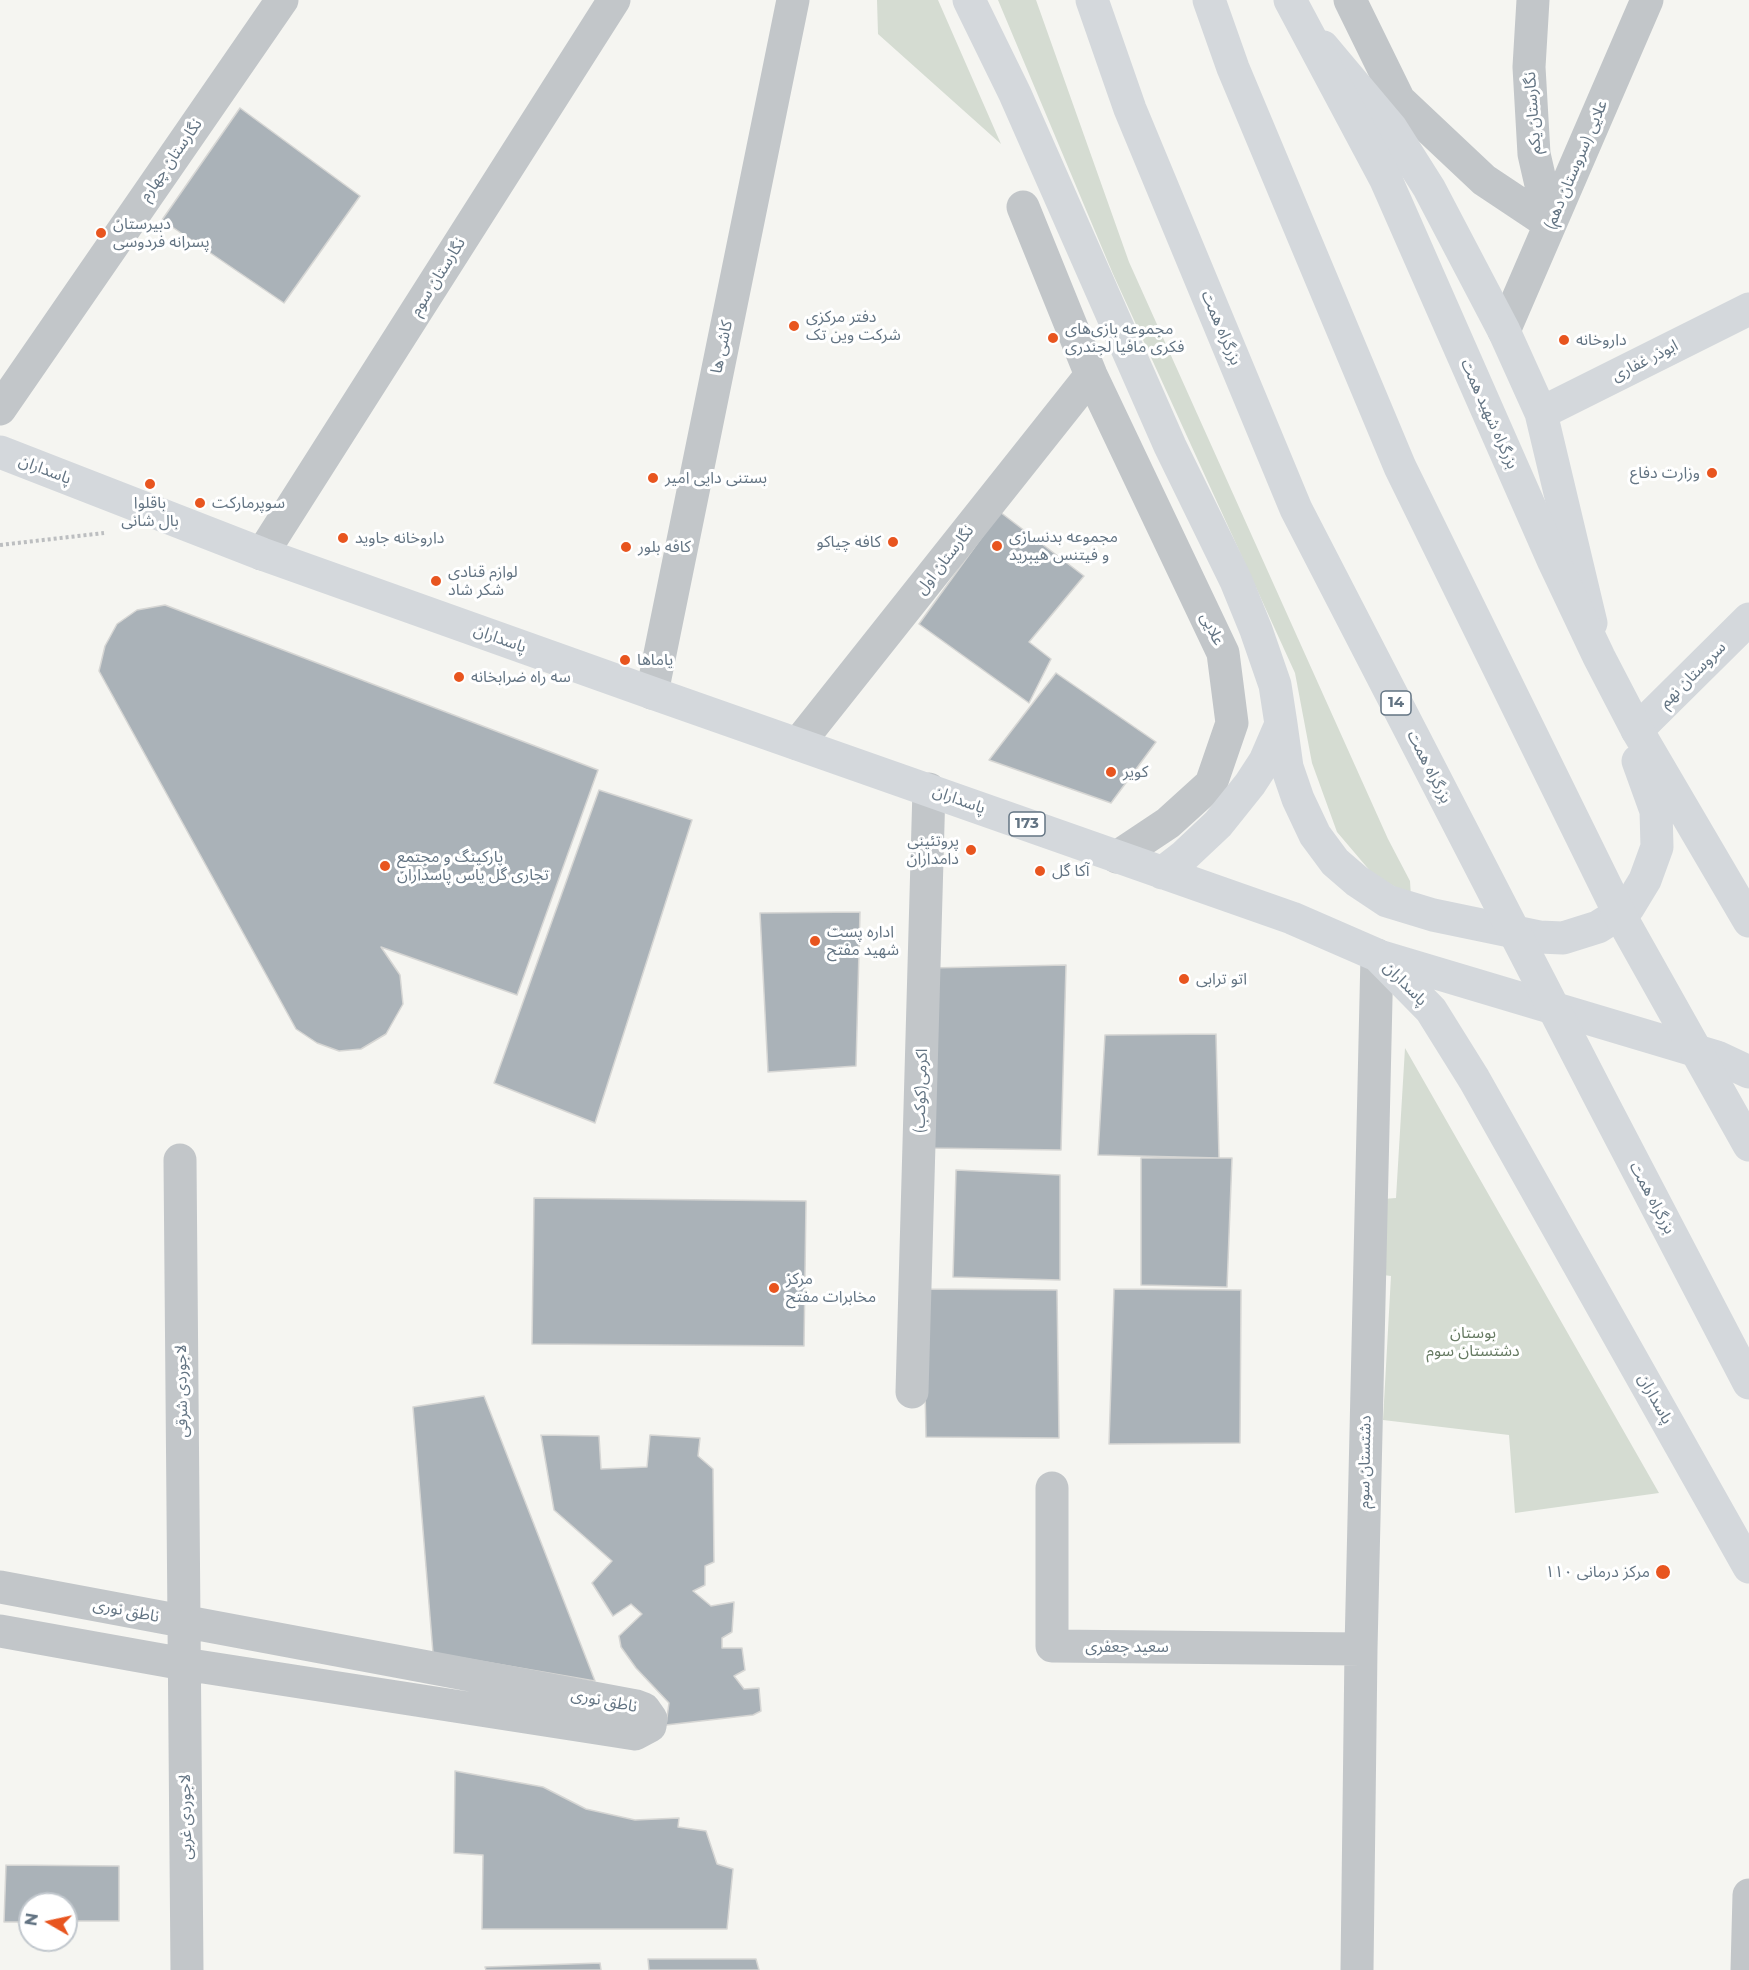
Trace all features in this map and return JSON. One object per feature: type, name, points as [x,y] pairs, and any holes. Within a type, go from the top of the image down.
[{"type":"main road","points":[[969,0],[1015,94],[1170,446],[1236,581],[1272,676],[1287,767],[1298,800],[1315,835],[1335,862],[1357,881],[1388,902],[1433,915],[1539,937],[1563,938],[1598,927],[1628,908],[1645,880],[1657,847],[1656,811],[1632,743],[1554,562]]},
{"type":"main road","name":"بزرگراه همت","points":[[1092,0],[1130,109],[1296,509],[1749,1383]]},
{"type":"main road","points":[[1209,0],[1233,68],[1400,467],[1621,917],[1749,1145]]},
{"type":"main road","name":"بزرگراه شهید همت","points":[[1290,0],[1301,14],[1386,180],[1554,562],[1599,657],[1637,730],[1749,921]]},
{"type":"main road","points":[[1301,14],[1391,128],[1429,188],[1504,331],[1541,413],[1599,657]]},
{"type":"main road","name":"ابوذر غفاری","points":[[1541,413],[1749,309]]},
{"type":"main road","name":"پاسداران","points":[[0,452],[262,554],[1292,918],[1377,955],[1431,1010],[1474,1079],[1749,1567]]},
{"type":"main road","name":"سروستان نهم","points":[[1637,730],[1749,619]]},
{"type":"main road","points":[[1162,873],[1184,856],[1233,807],[1265,760],[1281,724]]},
{"type":"main road","points":[[1377,955],[1717,1057],[1749,1072]]},
{"type":"street","name":"نگارستان چهارم","points":[[0,409],[282,0]]},
{"type":"street","name":"نگارستان سوم","points":[[262,554],[614,0]]},
{"type":"street","name":"کاشی ها","points":[[652,693],[793,0]]},
{"type":"street","points":[[1350,0],[1399,100],[1484,180],[1550,224]]},
{"type":"street","name":"نگارستان یکم","points":[[1533,0],[1529,67],[1534,154],[1550,224]]},
{"type":"street","name":"علایی (سروستان دهم)","points":[[1504,331],[1647,0]]},
{"type":"street","name":"علایی","points":[[1023,207],[1091,375],[1223,653],[1232,723],[1211,784],[1168,822],[1117,856]]},
{"type":"street","name":"نگارستان اول","points":[[798,744],[1091,375]]},
{"type":"street","name":"اکرمی(کوکب)","points":[[912,1392],[930,789]]},
{"type":"street","name":"دشتستان سوم","points":[[1357,1970],[1361,1649],[1377,955]]},
{"type":"street","name":"لاجوردی شرقی","points":[[180,1160],[184,1664]]},
{"type":"street","name":"سعید جعفری","points":[[1052,1488],[1052,1646],[1361,1649]]},
{"type":"street","name":"ناطق نوری","points":[[0,1587],[636,1706],[644,1709],[651,1719],[650,1726],[635,1734],[184,1664],[0,1630]]},
{"type":"street","name":"لاجوردی غربی","points":[[184,1664],[187,1970]]},
{"type":"street","points":[[1747,1970],[1749,1895]]},
{"type":"path","points":[[0,545],[114,531]]},
{"type":"green space","points":[[877,0],[938,0],[1001,144],[878,34]]},
{"type":"green space","points":[[998,0],[1036,0],[1129,262],[1388,839],[1410,881],[1411,897],[1371,872],[1337,832],[1312,763],[1295,673],[1113,274]]},
{"type":"green space","name":"بوستان دشتستان سوم","points":[[1405,1048],[1659,1493],[1515,1513],[1509,1435],[1383,1420],[1391,1276],[1383,1275],[1383,1199],[1396,1198]]},
{"type":"building","points":[[240,108],[360,196],[284,303],[162,220]]},
{"type":"building","points":[[1000,512],[1084,576],[1029,642],[1051,659],[1029,703],[919,624]]},
{"type":"building","name":"پارکینگ و مجتمع تجاری گل یاس پاسداران","points":[[165,605],[598,770],[517,995],[381,947],[400,975],[403,1004],[386,1034],[361,1049],[339,1051],[317,1043],[296,1029],[99,671],[105,646],[117,624],[137,610]]},
{"type":"building","points":[[1056,673],[1156,742],[1111,803],[989,760]]},
{"type":"building","points":[[599,790],[692,820],[595,1123],[494,1083]]},
{"type":"building","points":[[860,912],[856,1066],[768,1072],[760,913]]},
{"type":"building","points":[[1066,965],[1061,1150],[931,1148],[929,968]]},
{"type":"building","points":[[1216,1034],[1219,1158],[1098,1155],[1105,1035]]},
{"type":"building","points":[[1141,1158],[1232,1158],[1227,1287],[1141,1285]]},
{"type":"building","points":[[956,1170],[1060,1175],[1060,1280],[953,1277]]},
{"type":"building","points":[[534,1198],[806,1201],[804,1346],[532,1344]]},
{"type":"building","points":[[923,1289],[1057,1290],[1059,1438],[926,1437]]},
{"type":"building","points":[[1114,1289],[1241,1290],[1240,1443],[1109,1444]]},
{"type":"building","points":[[484,1396],[595,1681],[433,1653],[413,1407]]},
{"type":"building","points":[[541,1435],[599,1436],[601,1469],[647,1467],[650,1435],[700,1438],[698,1456],[713,1469],[714,1562],[705,1566],[705,1585],[693,1591],[711,1606],[734,1602],[732,1632],[722,1638],[722,1648],[742,1648],[745,1670],[734,1676],[744,1689],[759,1688],[761,1711],[753,1715],[666,1725],[669,1703],[636,1668],[621,1647],[619,1636],[642,1614],[631,1604],[613,1616],[592,1583],[612,1561],[554,1510]]},
{"type":"building","points":[[455,1771],[543,1787],[586,1809],[635,1820],[679,1818],[678,1827],[706,1831],[717,1864],[733,1869],[727,1929],[482,1929],[483,1855],[454,1853]]},
{"type":"building","points":[[6,1865],[119,1866],[119,1921],[78,1921],[78,1892],[18,1892],[18,1922],[4,1922]]},
{"type":"building","points":[[648,1959],[756,1959],[759,1970],[649,1970]]},
{"type":"building","points":[[600,1963],[601,1970],[486,1970],[485,1967]]},
{"type":"place","name":"دبیرستان پسرانه فردوسی","points":[[101,233]]},
{"type":"place","name":"دفتر مرکزی شرکت وین تک","points":[[794,326]]},
{"type":"place","name":"مجموعه بازی‌های فکری مافیا لجندری","points":[[1053,338]]},
{"type":"place","name":"داروخانه","points":[[1564,340]]},
{"type":"place","name":"وزارت دفاع","points":[[1712,473]]},
{"type":"place","name":"بستنی دایی امیر","points":[[653,478]]},
{"type":"place","name":"باقلوا بال شانی","points":[[150,484]]},
{"type":"place","name":"سوپرمارکت","points":[[200,503]]},
{"type":"place","name":"داروخانه جاوید","points":[[343,538]]},
{"type":"place","name":"کافه چیاکو","points":[[893,542]]},
{"type":"place","name":"مجموعه بدنسازی و فیتنس هیبرید","points":[[997,546]]},
{"type":"place","name":"کافه بلور","points":[[626,547]]},
{"type":"place","name":"لوازم قنادی شکر شاد","points":[[436,581]]},
{"type":"place","name":"یاماها","points":[[625,660]]},
{"type":"place","name":"سه راه ضرابخانه","points":[[459,677]]},
{"type":"place","name":"کویر","points":[[1111,772]]},
{"type":"place","name":"پروتئینی دامداران","points":[[971,850]]},
{"type":"place","name":"پارکینگ و مجتمع تجاری گل یاس پاسداران","points":[[385,866]]},
{"type":"place","name":"آکا گل","points":[[1040,871]]},
{"type":"place","name":"اداره پست شهید مفتح","points":[[815,941]]},
{"type":"place","name":"اتو ترابی","points":[[1184,979]]},
{"type":"place","name":"مرکز مخابرات مفتح","points":[[774,1288]]},
{"type":"place","name":"مرکز درمانی ۱۱۰","points":[[1663,1572]]}]
